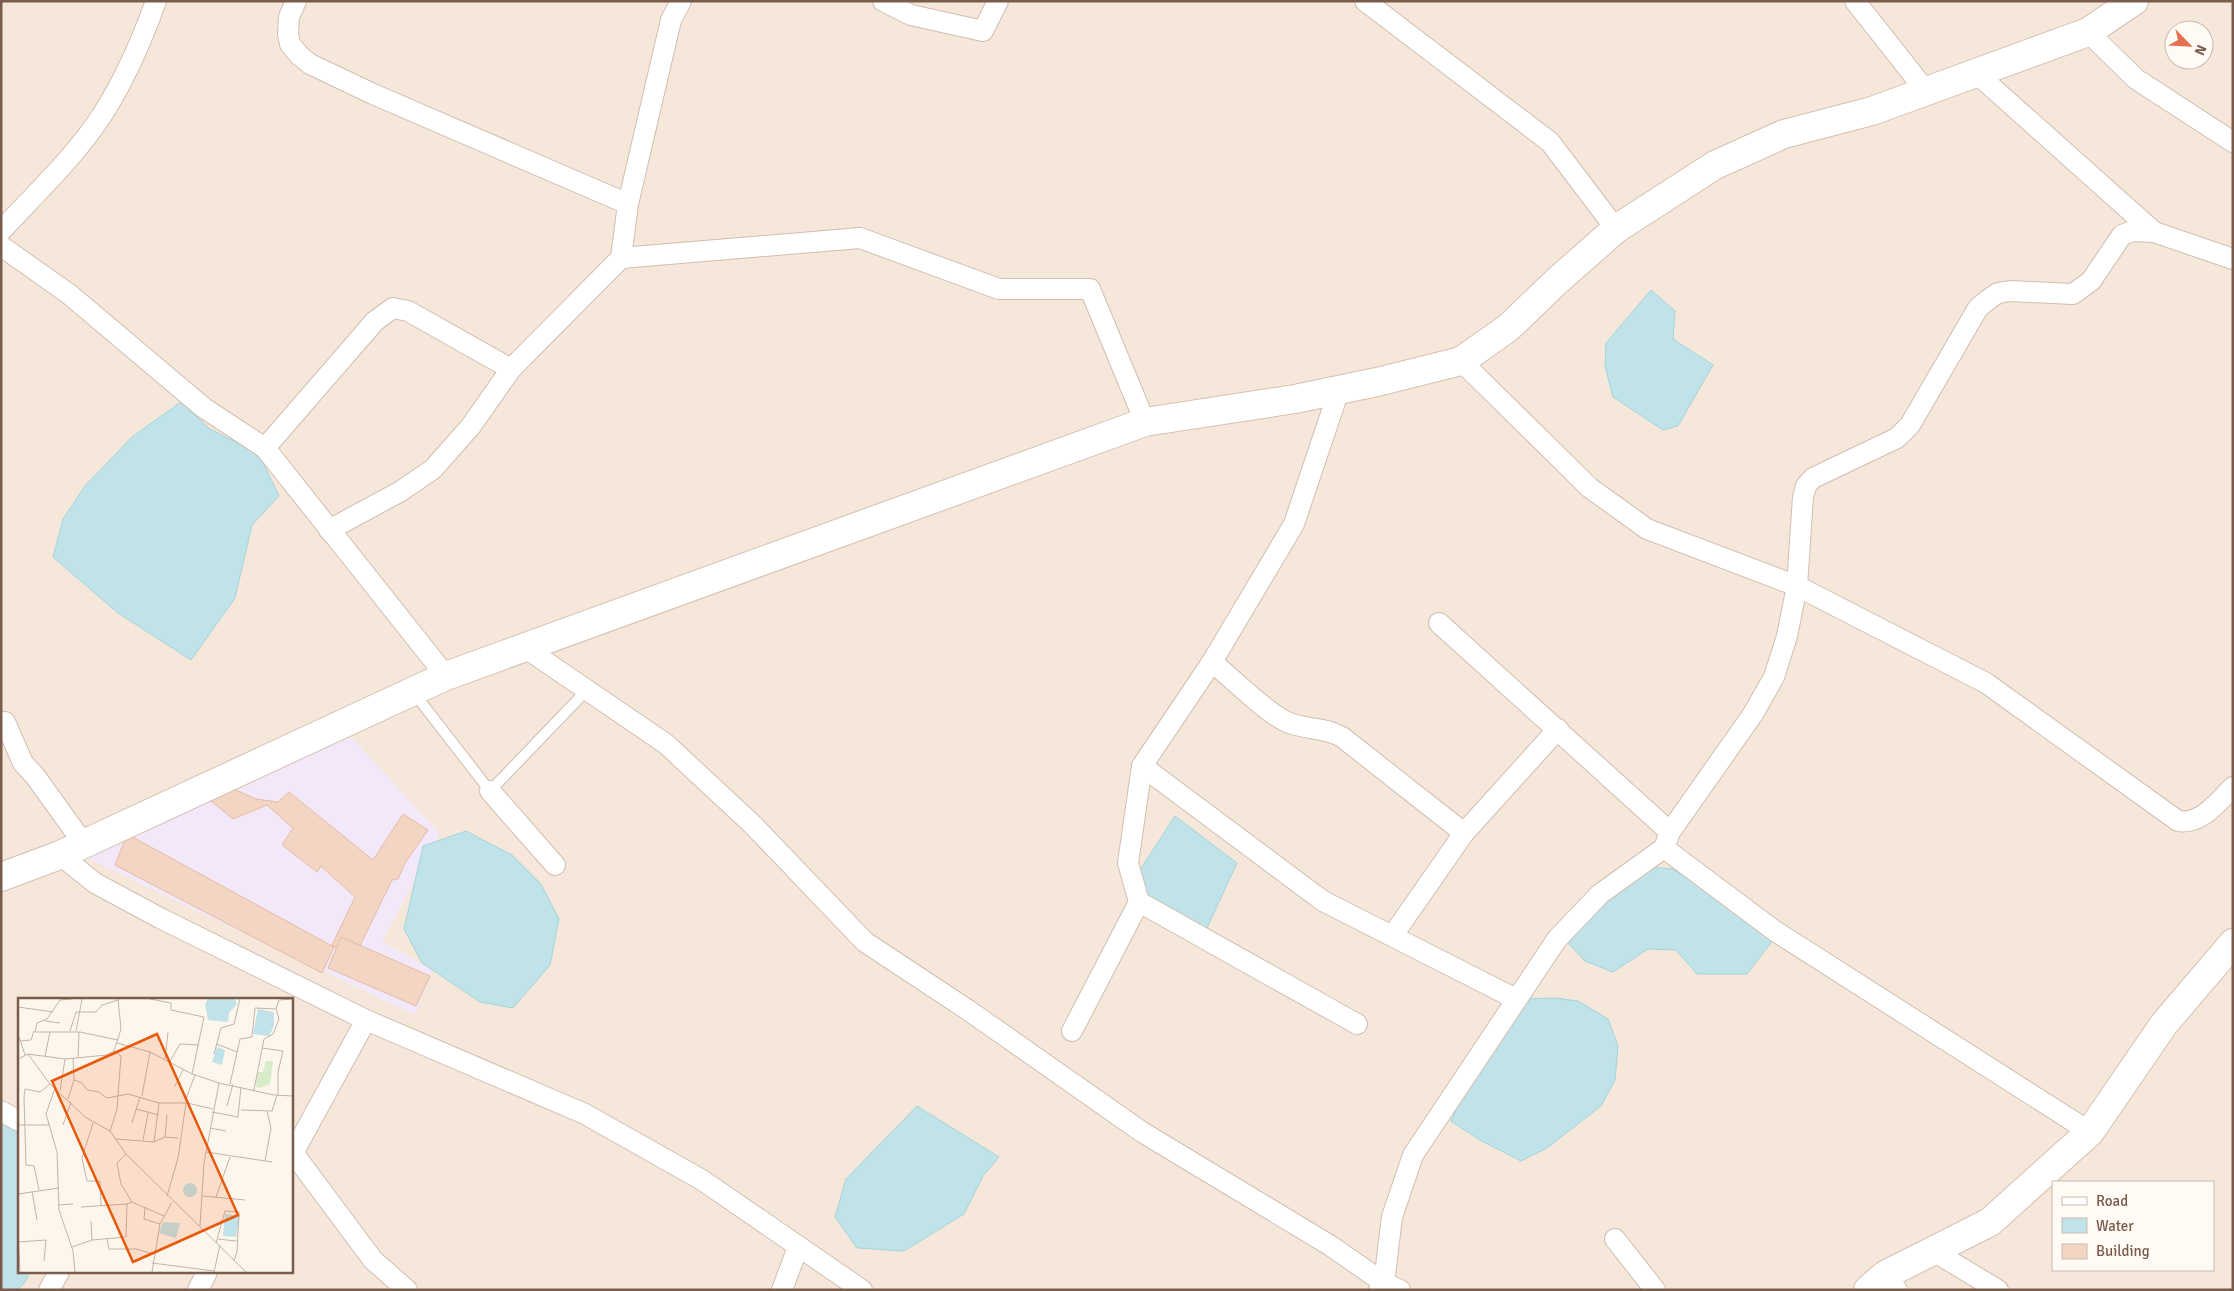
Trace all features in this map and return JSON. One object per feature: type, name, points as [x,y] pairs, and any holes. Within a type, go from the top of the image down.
[{"type":"street","points":[[1,231],[85,138],[103,114],[121,83],[156,1]]},
{"type":"street","points":[[296,1],[289,18],[288,34],[290,44],[310,64],[373,94],[628,204]]},
{"type":"street","points":[[329,530],[401,492],[433,469],[471,426],[511,369],[621,258],[628,204],[671,20],[681,1]]},
{"type":"street","points":[[883,1],[911,15],[983,32],[998,1]]},
{"type":"street","points":[[1365,1],[1550,142],[1616,229]]},
{"type":"street","points":[[1855,1],[1926,91]]},
{"type":"street","points":[[1,877],[60,855],[412,690],[446,676],[1144,422],[1295,399],[1461,360],[1508,328],[1557,281],[1616,229],[1715,165],[1784,134],[1872,111],[2088,32],[2134,1]]},
{"type":"street","points":[[2088,32],[2136,79],[2233,142]]},
{"type":"street","points":[[1976,73],[2154,232]]},
{"type":"street","points":[[1388,1288],[1392,1217],[1413,1155],[1558,939],[1600,894],[1667,840],[1753,714],[1774,677],[1788,636],[1797,586],[1803,497],[1806,486],[1813,478],[1897,438],[1910,425],[1978,308],[1998,294],[2010,291],[2073,294],[2081,290],[2091,280],[2122,235],[2133,231],[2154,232],[2233,259]]},
{"type":"street","points":[[621,258],[860,238],[999,289],[1090,289],[1144,422]]},
{"type":"street","points":[[1,246],[69,294],[196,402],[265,448],[446,676]]},
{"type":"street","points":[[265,448],[375,321],[392,308],[408,311],[511,369]]},
{"type":"street","points":[[1461,360],[1590,488],[1647,529],[1797,586],[1986,683],[2178,821],[2196,820],[2233,787]]},
{"type":"street","points":[[1072,1032],[1138,902],[1128,863],[1142,766],[1212,662],[1294,524],[1339,390]]},
{"type":"street","points":[[1439,623],[1558,729],[1667,840],[1775,931],[2090,1132]]},
{"type":"street","points":[[524,647],[666,744],[753,825],[865,942],[968,1010],[1142,1132],[1331,1246],[1388,1288]]},
{"type":"street","points":[[1212,662],[1279,718],[1295,726],[1327,730],[1342,737],[1464,833]]},
{"type":"street","points":[[4,722],[23,764],[35,776],[84,844]]},
{"type":"street","points":[[1393,936],[1464,833],[1558,729]]},
{"type":"street","points":[[1142,766],[1323,900],[1516,999]]},
{"type":"street","points":[[490,790],[555,865]]},
{"type":"street","points":[[60,855],[95,882],[128,901],[366,1020],[585,1114],[702,1180],[862,1290]]},
{"type":"street","points":[[1138,902],[1357,1024]]},
{"type":"street","points":[[1883,1285],[1933,1251],[1990,1222],[2090,1132],[2164,1024],[2233,942]]},
{"type":"street","points":[[366,1020],[293,1156],[373,1260],[407,1290]]},
{"type":"street","points":[[1,1111],[18,1120]]},
{"type":"street","points":[[1615,1239],[1655,1290]]},
{"type":"street","points":[[782,1290],[798,1246]]},
{"type":"street","points":[[1933,1251],[1998,1290]]},
{"type":"street","points":[[49,1290],[58,1274]]},
{"type":"street","points":[[198,1290],[206,1274]]},
{"type":"lane","points":[[412,690],[490,790],[587,690]]},
{"type":"shaded area","points":[[1,1],[2233,1],[2233,1290],[1,1290]]},
{"type":"shaded area","points":[[346,731],[440,834],[382,941],[432,970],[415,1015],[85,857]]},
{"type":"water","points":[[1651,290],[1675,311],[1673,339],[1713,365],[1678,426],[1663,430],[1613,397],[1605,366],[1606,343]]},
{"type":"water","points":[[181,402],[210,429],[259,454],[279,496],[252,525],[235,598],[191,660],[118,613],[53,557],[63,519],[85,486],[132,437]]},
{"type":"water","points":[[1175,816],[1237,863],[1200,943],[1129,887]]},
{"type":"water","points":[[466,831],[512,855],[541,884],[559,919],[550,965],[513,1008],[480,1002],[422,963],[404,929],[423,846]]},
{"type":"water","points":[[1650,867],[1673,869],[1756,925],[1773,940],[1747,974],[1697,974],[1676,950],[1648,949],[1613,972],[1585,961],[1564,939],[1622,884]]},
{"type":"water","points":[[1555,998],[1578,1001],[1608,1019],[1618,1046],[1615,1080],[1601,1106],[1547,1148],[1521,1161],[1478,1139],[1451,1121],[1468,1085],[1519,999]]},
{"type":"water","points":[[917,1106],[999,1157],[983,1176],[964,1214],[904,1251],[857,1248],[835,1217],[846,1179]]},
{"type":"water","points":[[1,1123],[18,1132],[18,1274],[29,1274],[20,1287],[1,1290]]},
{"type":"building","points":[[227,786],[256,799],[278,802],[289,792],[373,860],[403,814],[428,830],[405,863],[398,879],[392,880],[354,958],[332,945],[355,897],[321,866],[317,872],[282,845],[293,828],[267,805],[233,819],[211,801]]},
{"type":"building","points":[[127,834],[334,947],[322,973],[115,865]]},
{"type":"building","points":[[341,937],[430,976],[416,1006],[328,968]]}]
